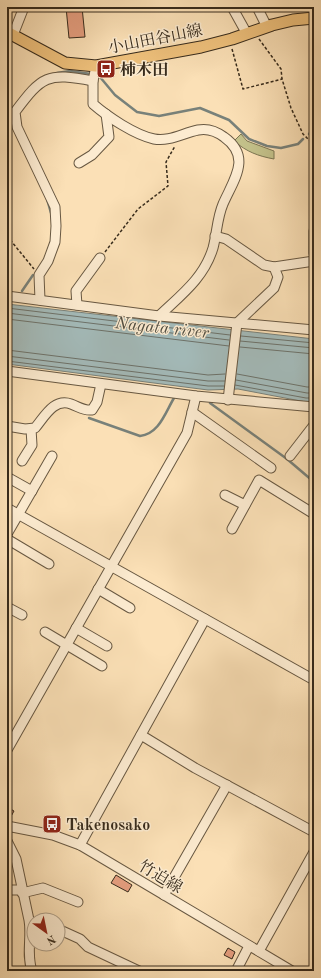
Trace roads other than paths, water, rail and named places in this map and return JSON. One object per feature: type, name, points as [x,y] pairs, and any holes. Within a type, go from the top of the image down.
[{"type":"main road","name":"小山田谷山線","points":[[10,34],[65,63],[95,68],[229,40],[256,30],[293,20],[314,18]]},
{"type":"street","points":[[10,34],[24,7]]},
{"type":"street","points":[[232,7],[256,30]]},
{"type":"street","points":[[256,30],[257,7]]},
{"type":"street","points":[[95,68],[93,81],[93,104],[106,114],[143,136],[156,139],[180,135],[197,130],[211,130],[227,139],[239,154],[240,160],[237,172],[219,214],[215,236],[204,270],[195,282],[159,316]]},
{"type":"street","points":[[40,300],[39,275],[48,261],[55,242],[55,207],[16,127],[15,112],[34,87],[45,80],[60,77],[93,81]]},
{"type":"street","points":[[79,163],[92,155],[109,137],[106,114]]},
{"type":"street","points":[[314,231],[314,253]]},
{"type":"street","points":[[215,236],[226,239],[264,265],[274,267],[314,261]]},
{"type":"street","points":[[77,305],[76,291],[100,258]]},
{"type":"street","points":[[228,400],[237,323],[274,288],[278,277],[274,267]]},
{"type":"street","points":[[7,296],[159,316],[314,330]]},
{"type":"street","points":[[7,371],[228,400],[314,407]]},
{"type":"street","points":[[7,426],[31,429],[35,428],[53,406],[59,403],[70,404],[81,409],[92,410],[98,402],[101,384]]},
{"type":"street","points":[[7,750],[187,433],[196,396]]},
{"type":"street","points":[[192,412],[271,468]]},
{"type":"street","points":[[290,456],[314,425]]},
{"type":"street","points":[[22,461],[32,445],[31,429]]},
{"type":"street","points":[[7,534],[52,456]]},
{"type":"street","points":[[7,477],[32,492]]},
{"type":"street","points":[[232,529],[259,480],[314,514]]},
{"type":"street","points":[[225,495],[245,505]]},
{"type":"street","points":[[7,508],[314,680]]},
{"type":"street","points":[[7,539],[48,564]]},
{"type":"street","points":[[98,589],[130,608]]},
{"type":"street","points":[[7,607],[22,615]]},
{"type":"street","points":[[80,845],[205,619]]},
{"type":"street","points":[[76,628],[108,646]]},
{"type":"street","points":[[45,632],[102,666]]},
{"type":"street","points":[[141,736],[314,832]]},
{"type":"street","points":[[164,895],[227,785]]},
{"type":"street","name":"竹迫線","points":[[7,826],[53,835],[80,845],[292,971]]},
{"type":"street","points":[[7,841],[16,859],[30,929],[28,952],[32,971]]},
{"type":"street","points":[[259,951],[314,852]]},
{"type":"street","points":[[7,890],[22,892],[43,888],[78,902]]},
{"type":"street","points":[[66,933],[80,939],[88,947],[139,971]]},
{"type":"street","points":[[236,971],[249,946]]},
{"type":"water","name":"Nagata river","points":[[7,304],[314,339],[314,401],[306,402],[238,389],[208,390],[7,364]]},
{"type":"waterway","points":[[57,73],[70,71],[91,74]]},
{"type":"waterway","points":[[96,76],[100,77],[115,95],[137,112],[159,116],[200,108],[229,120],[249,139],[267,146],[281,148],[298,144],[303,139]]},
{"type":"waterway","points":[[309,134],[314,129]]},
{"type":"waterway","points":[[47,199],[51,213]]},
{"type":"waterway","points":[[22,291],[33,275]]},
{"type":"waterway","points":[[89,418],[140,436],[147,434],[157,427],[174,398]]},
{"type":"waterway","points":[[210,403],[287,459],[314,482]]},
{"type":"place","name":"柿木田","points":[[106,69]]},
{"type":"place","name":"Takenosako","points":[[52,824]]}]
